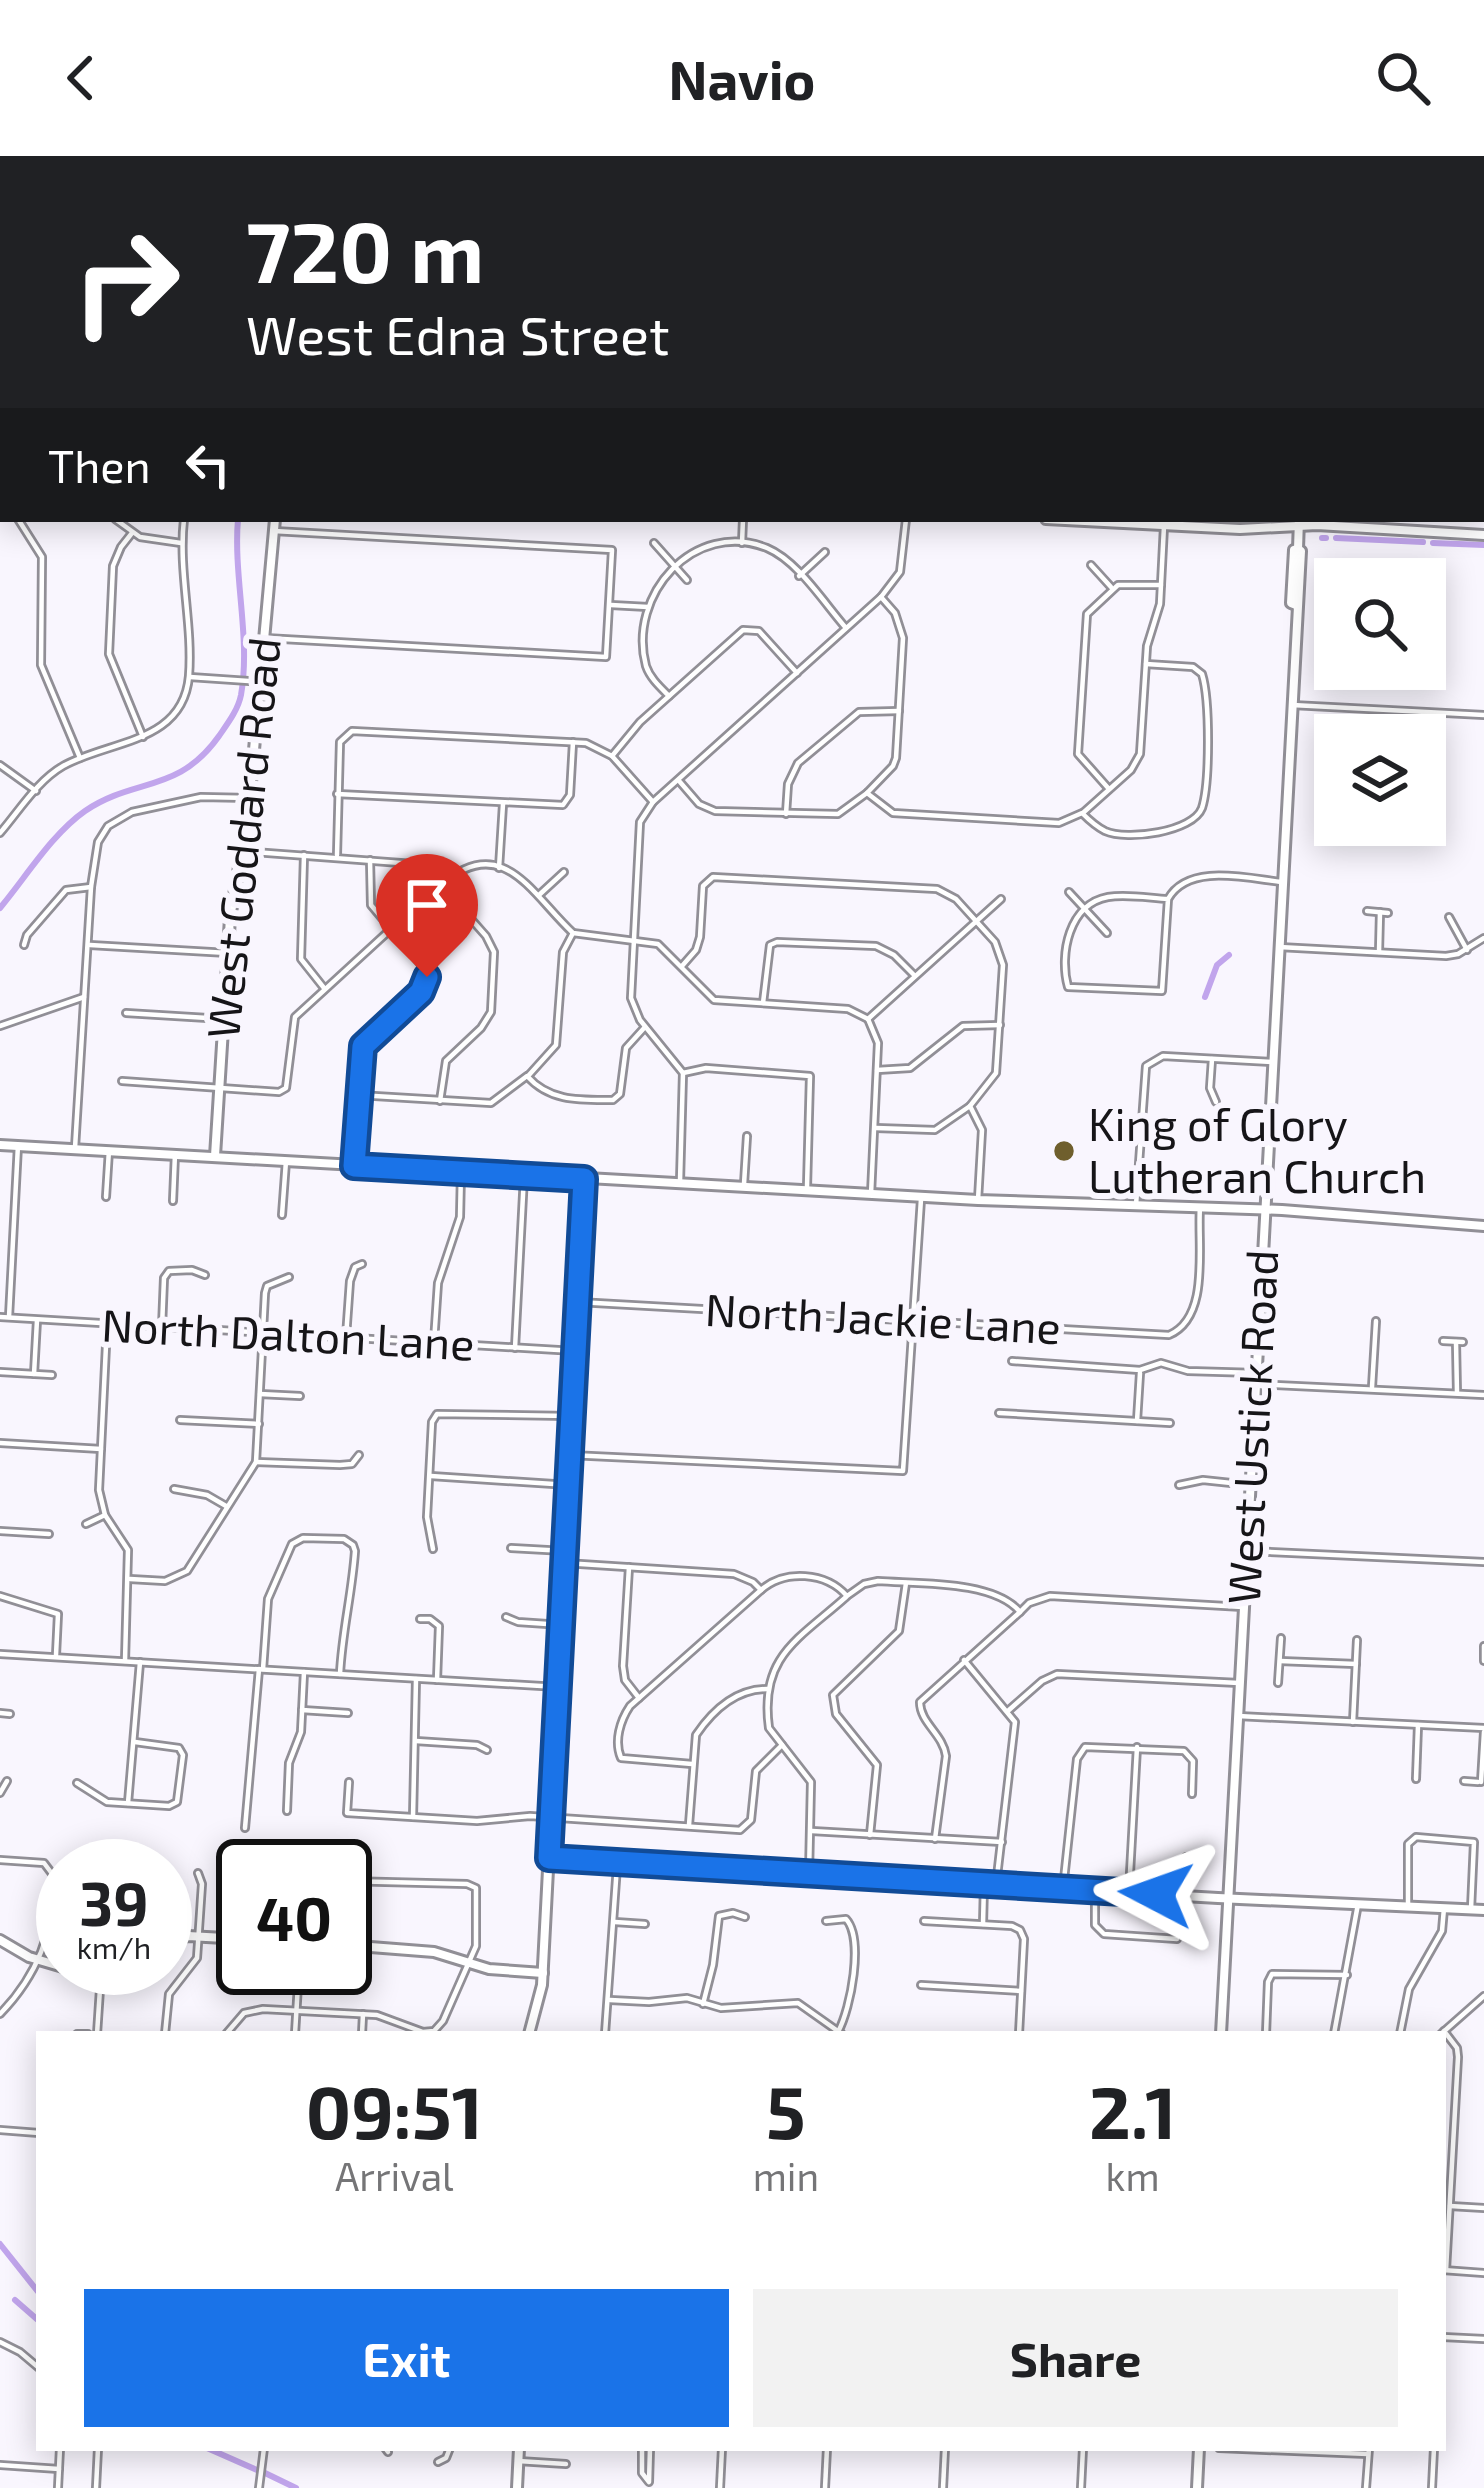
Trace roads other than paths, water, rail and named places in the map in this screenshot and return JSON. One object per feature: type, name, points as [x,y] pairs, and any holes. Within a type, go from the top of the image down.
[{"type":"main road","name":"West Goddard Road","points":[[215,1157],[228,953],[250,798],[275,522]]},
{"type":"main road","points":[[1097,522],[1165,526],[1299,523],[1484,535]]},
{"type":"main road","name":"West Ustick Road","points":[[1221,2031],[1299,523]]},
{"type":"main road","points":[[0,1144],[978,1200],[1201,1206],[1484,1226]]},
{"type":"main road","points":[[531,2031],[543,1972],[584,1179]]},
{"type":"main road","points":[[549,1858],[1484,1910]]},
{"type":"main road","points":[[192,1938],[216,1938]]},
{"type":"main road","points":[[0,1940],[36,1959]]},
{"type":"main road","points":[[372,1948],[434,1952],[499,1970],[543,1972]]},
{"type":"main road","points":[[517,2488],[519,2451]]},
{"type":"main road","points":[[1197,2488],[1199,2451]]},
{"type":"street","points":[[20,522],[42,556],[41,665],[80,758]]},
{"type":"street","points":[[119,522],[132,533],[181,543]]},
{"type":"street","points":[[0,833],[61,767],[143,738],[175,714],[189,677],[184,522]]},
{"type":"street","points":[[742,543],[743,522]]},
{"type":"street","points":[[680,1184],[683,1073],[645,1027],[631,992],[640,822],[653,802],[881,597],[900,572],[905,522]]},
{"type":"street","points":[[1420,532],[1421,522]]},
{"type":"street","points":[[867,793],[885,810],[900,814],[1059,823],[1082,813],[1109,790],[1141,754],[1146,664],[1161,585],[1165,526]]},
{"type":"street","points":[[265,638],[606,657],[612,550],[274,531]]},
{"type":"street","points":[[132,533],[113,566],[110,654],[143,738]]},
{"type":"street","points":[[669,696],[646,667],[648,607],[658,584],[695,550],[718,542],[771,549],[846,628]]},
{"type":"street","points":[[654,543],[688,580]]},
{"type":"street","points":[[799,576],[825,552]]},
{"type":"street","points":[[1091,565],[1112,588]]},
{"type":"street","points":[[1109,790],[1082,760],[1077,746],[1084,626],[1094,604],[1112,588],[1161,585]]},
{"type":"street","points":[[678,780],[707,809],[838,814],[867,793],[896,758],[903,638],[895,613],[881,597]]},
{"type":"street","points":[[609,605],[648,607]]},
{"type":"street","points":[[612,756],[640,722],[742,630],[759,631],[796,673]]},
{"type":"street","points":[[1082,813],[1104,830],[1144,835],[1198,815],[1203,803],[1208,704],[1202,674],[1193,667],[1146,664]]},
{"type":"street","points":[[189,677],[262,682]]},
{"type":"street","points":[[1291,705],[1484,715]]},
{"type":"street","points":[[786,814],[792,772],[815,748],[859,712],[899,711]]},
{"type":"street","points":[[337,857],[340,742],[345,734],[573,742],[597,747],[612,756],[653,802]]},
{"type":"street","points":[[337,794],[557,806],[567,801],[573,742]]},
{"type":"street","points":[[0,765],[36,791]]},
{"type":"street","points":[[75,1148],[91,887],[98,842],[123,815],[201,797],[250,798]]},
{"type":"street","points":[[499,868],[503,804]]},
{"type":"street","points":[[242,851],[414,864],[441,885],[489,940],[495,958],[489,1018],[446,1060],[440,1101]]},
{"type":"street","points":[[304,855],[301,959],[324,988]]},
{"type":"street","points":[[354,1166],[363,1046],[427,982],[423,967],[369,899],[370,860]]},
{"type":"street","points":[[441,885],[465,867],[519,874],[573,933],[658,944],[714,1000],[848,1009],[868,1018],[878,1037],[871,1194]]},
{"type":"street","points":[[538,895],[564,872]]},
{"type":"street","points":[[682,966],[696,950],[703,886],[713,877],[937,889],[956,899],[1001,954],[994,1079],[970,1106],[934,1130],[874,1128]]},
{"type":"street","points":[[1168,899],[1113,896],[1085,909],[1067,940],[1068,987],[1162,991],[1168,899],[1181,882],[1195,877],[1281,882]]},
{"type":"street","points":[[24,945],[27,935],[66,890],[91,887]]},
{"type":"street","points":[[1070,892],[1108,933]]},
{"type":"street","points":[[868,1018],[1001,899]]},
{"type":"street","points":[[1367,911],[1384,912],[1378,952]]},
{"type":"street","points":[[1449,917],[1467,950]]},
{"type":"street","points":[[122,1081],[279,1092],[286,1088],[295,1017],[391,929]]},
{"type":"street","points":[[358,1095],[491,1103],[527,1076],[556,1045],[562,952],[573,933]]},
{"type":"street","points":[[1278,947],[1446,956],[1484,938]]},
{"type":"street","points":[[763,1004],[767,949],[777,942],[876,946],[894,955],[915,976]]},
{"type":"street","points":[[87,945],[228,953]]},
{"type":"street","points":[[0,1026],[84,997]]},
{"type":"street","points":[[126,1013],[224,1019]]},
{"type":"street","points":[[877,1070],[910,1068],[965,1025],[1000,1025]]},
{"type":"street","points":[[527,1076],[556,1097],[615,1100],[620,1094],[626,1048],[645,1027]]},
{"type":"street","points":[[1136,1205],[1143,1074],[1153,1060],[1163,1056],[1272,1062]]},
{"type":"street","points":[[1212,1059],[1210,1088],[1216,1102]]},
{"type":"street","points":[[683,1073],[706,1068],[809,1076],[807,1190]]},
{"type":"street","points":[[970,1106],[982,1130],[978,1200]]},
{"type":"street","points":[[744,1187],[747,1136]]},
{"type":"street","points":[[9,1318],[18,1145]]},
{"type":"street","points":[[106,1197],[109,1150]]},
{"type":"street","points":[[173,1201],[175,1154]]},
{"type":"street","points":[[282,1215],[286,1161]]},
{"type":"street","points":[[434,1343],[438,1283],[460,1216],[461,1172]]},
{"type":"street","points":[[515,1348],[524,1176]]},
{"type":"street","points":[[570,1455],[903,1471],[921,1197]]},
{"type":"street","name":"North Jackie Lane","points":[[578,1302],[1161,1336],[1186,1326],[1196,1300],[1201,1206]]},
{"type":"street","points":[[346,1337],[350,1281],[355,1267],[362,1264]]},
{"type":"street","points":[[162,1327],[164,1278],[169,1270],[205,1275]]},
{"type":"street","points":[[130,1579],[178,1578],[193,1564],[256,1462],[267,1286],[289,1277]]},
{"type":"street","name":"North Dalton Lane","points":[[0,1317],[575,1351]]},
{"type":"street","points":[[34,1374],[38,1320]]},
{"type":"street","points":[[1372,1389],[1376,1321]]},
{"type":"street","points":[[107,1324],[99,1490],[105,1515],[128,1550],[125,1661]]},
{"type":"street","points":[[1375,1333],[1387,1333]]},
{"type":"street","points":[[1443,1341],[1460,1342],[1457,1393]]},
{"type":"street","points":[[1012,1361],[1140,1370],[1161,1363],[1187,1371],[1256,1378],[1484,1395]]},
{"type":"street","points":[[1137,1421],[1140,1370]]},
{"type":"street","points":[[0,1372],[52,1375]]},
{"type":"street","points":[[260,1394],[300,1396]]},
{"type":"street","points":[[999,1413],[1170,1423]]},
{"type":"street","points":[[433,1549],[427,1531],[436,1414],[572,1417]]},
{"type":"street","points":[[180,1420],[259,1424]]},
{"type":"street","points":[[0,1443],[101,1449]]},
{"type":"street","points":[[256,1462],[340,1465],[352,1464],[359,1455]]},
{"type":"street","points":[[429,1476],[569,1485]]},
{"type":"street","points":[[1179,1485],[1203,1480],[1250,1484]]},
{"type":"street","points":[[174,1489],[207,1496],[226,1506]]},
{"type":"street","points":[[86,1524],[105,1515]]},
{"type":"street","points":[[0,1531],[49,1534]]},
{"type":"street","points":[[245,1828],[268,1599],[292,1544],[303,1538],[344,1539],[353,1545],[352,1599],[343,1624],[340,1674]]},
{"type":"street","points":[[511,1548],[565,1551]]},
{"type":"street","points":[[1246,1551],[1484,1562]]},
{"type":"street","points":[[565,1563],[734,1574],[753,1582],[760,1591]]},
{"type":"street","points":[[629,1567],[623,1666],[625,1680],[639,1698]]},
{"type":"street","points":[[692,1764],[621,1758],[623,1718],[639,1698],[778,1579],[821,1578],[835,1583],[847,1596]]},
{"type":"street","points":[[809,1874],[811,1782],[769,1728],[774,1665],[781,1654],[847,1596],[872,1582],[989,1591],[1020,1612]]},
{"type":"street","points":[[870,1835],[877,1765],[836,1714],[833,1696],[899,1631],[907,1583]]},
{"type":"street","points":[[0,1596],[58,1614],[56,1657]]},
{"type":"street","points":[[934,1839],[945,1744],[919,1706],[1029,1603],[1050,1596],[1243,1606]]},
{"type":"street","points":[[506,1617],[562,1624]]},
{"type":"street","points":[[421,1619],[439,1626],[437,1680]]},
{"type":"street","points":[[1278,1683],[1281,1638]]},
{"type":"street","points":[[1353,1722],[1357,1640]]},
{"type":"street","points":[[1484,1646],[1484,1661]]},
{"type":"street","points":[[0,1654],[558,1688]]},
{"type":"street","points":[[964,1660],[1009,1710],[1016,1735],[996,1885]]},
{"type":"street","points":[[1280,1661],[1356,1664]]},
{"type":"street","points":[[128,1803],[140,1662]]},
{"type":"street","points":[[286,1811],[289,1763],[301,1732],[304,1672]]},
{"type":"street","points":[[1009,1710],[1057,1674],[1239,1683]]},
{"type":"street","points":[[413,1817],[416,1679]]},
{"type":"street","points":[[688,1825],[696,1735],[735,1696],[752,1689],[770,1690]]},
{"type":"street","points":[[302,1711],[347,1713]]},
{"type":"street","points":[[0,1713],[10,1714]]},
{"type":"street","points":[[1237,1716],[1484,1730],[1483,1782],[1464,1781]]},
{"type":"street","points":[[1416,1779],[1418,1725]]},
{"type":"street","points":[[414,1741],[477,1744],[487,1750]]},
{"type":"street","points":[[77,1783],[98,1798],[169,1806],[177,1802],[183,1755],[179,1748],[135,1742]]},
{"type":"street","points":[[349,1781],[347,1813],[477,1820],[551,1817],[740,1829],[747,1826],[756,1771],[782,1745]]},
{"type":"street","points":[[1063,1889],[1080,1751],[1091,1745],[1178,1749],[1190,1755],[1194,1767],[1192,1794]]},
{"type":"street","points":[[1129,1893],[1137,1747]]},
{"type":"street","points":[[0,1793],[7,1781]]},
{"type":"street","points":[[812,1831],[1001,1843]]},
{"type":"street","points":[[1408,1906],[1410,1838],[1474,1842],[1471,1909]]},
{"type":"street","points":[[1184,1896],[1186,1857]]},
{"type":"street","points":[[0,1860],[36,1862]]},
{"type":"street","points":[[605,2031],[617,1863]]},
{"type":"street","points":[[165,2031],[170,1994],[193,1967],[202,1884],[198,1873]]},
{"type":"street","points":[[372,1882],[476,1888],[476,1946],[471,1963],[443,2021],[430,2031]]},
{"type":"street","points":[[983,1924],[984,1884]]},
{"type":"street","points":[[1095,1891],[1095,1925],[1104,1934],[1177,1939]]},
{"type":"street","points":[[1335,2031],[1358,1904]]},
{"type":"street","points":[[1401,2031],[1409,1989],[1442,1931],[1444,1908]]},
{"type":"street","points":[[703,2003],[719,1916],[745,1917]]},
{"type":"street","points":[[826,1921],[846,1919],[854,1929],[851,2004],[841,2031]]},
{"type":"street","points":[[924,1921],[1020,1930],[1024,1939],[1019,2031]]},
{"type":"street","points":[[614,1922],[645,1924]]},
{"type":"street","points":[[0,2014],[19,1995],[36,1966]]},
{"type":"street","points":[[1266,2031],[1272,1974],[1347,1975]]},
{"type":"street","points":[[921,1985],[1021,1991]]},
{"type":"street","points":[[98,2031],[100,1995]]},
{"type":"street","points":[[295,2031],[297,1995]]},
{"type":"street","points":[[1444,2031],[1484,1996]]},
{"type":"street","points":[[610,2000],[649,2002],[680,1997],[721,2008],[798,2003],[837,2031]]},
{"type":"street","points":[[228,2031],[236,2018],[254,2009],[386,2016],[426,2031]]},
{"type":"street","points":[[362,2031],[363,2014]]},
{"type":"street","points":[[1446,2035],[1458,2057],[1446,2257]]},
{"type":"street","points":[[0,2129],[36,2133]]},
{"type":"street","points":[[1450,2206],[1484,2208]]},
{"type":"street","points":[[1446,2270],[1484,2273]]},
{"type":"street","points":[[1446,2337],[1484,2339]]},
{"type":"street","points":[[0,2342],[36,2365]]},
{"type":"street","points":[[58,2488],[60,2451]]},
{"type":"street","points":[[96,2488],[98,2451]]},
{"type":"street","points":[[260,2488],[264,2451]]},
{"type":"street","points":[[438,2462],[448,2451]]},
{"type":"street","points":[[646,2451],[642,2473],[651,2485]]},
{"type":"street","points":[[720,2488],[722,2451]]},
{"type":"street","points":[[825,2488],[827,2451]]},
{"type":"street","points":[[943,2488],[945,2451]]},
{"type":"street","points":[[1081,2488],[1083,2451]]},
{"type":"street","points":[[1366,2488],[1368,2451]]},
{"type":"street","points":[[1432,2488],[1434,2451]]},
{"type":"street","points":[[518,2461],[566,2464]]},
{"type":"street","points":[[0,2465],[58,2468]]},
{"type":"waterway","points":[[0,908],[73,820],[103,800],[188,767],[204,754],[232,716],[240,701],[244,673],[238,522]]},
{"type":"waterway","points":[[1336,538],[1423,542]]},
{"type":"waterway","points":[[1433,543],[1484,545]]},
{"type":"waterway","points":[[1205,997],[1217,965],[1229,955]]},
{"type":"waterway","points":[[0,2244],[36,2289]]},
{"type":"waterway","points":[[15,2300],[36,2318]]},
{"type":"waterway","points":[[214,2451],[257,2470]]},
{"type":"waterway","points":[[265,2473],[296,2488]]},
{"type":"place","name":"King of Glory Lutheran Church","points":[[1064,1151]]}]
